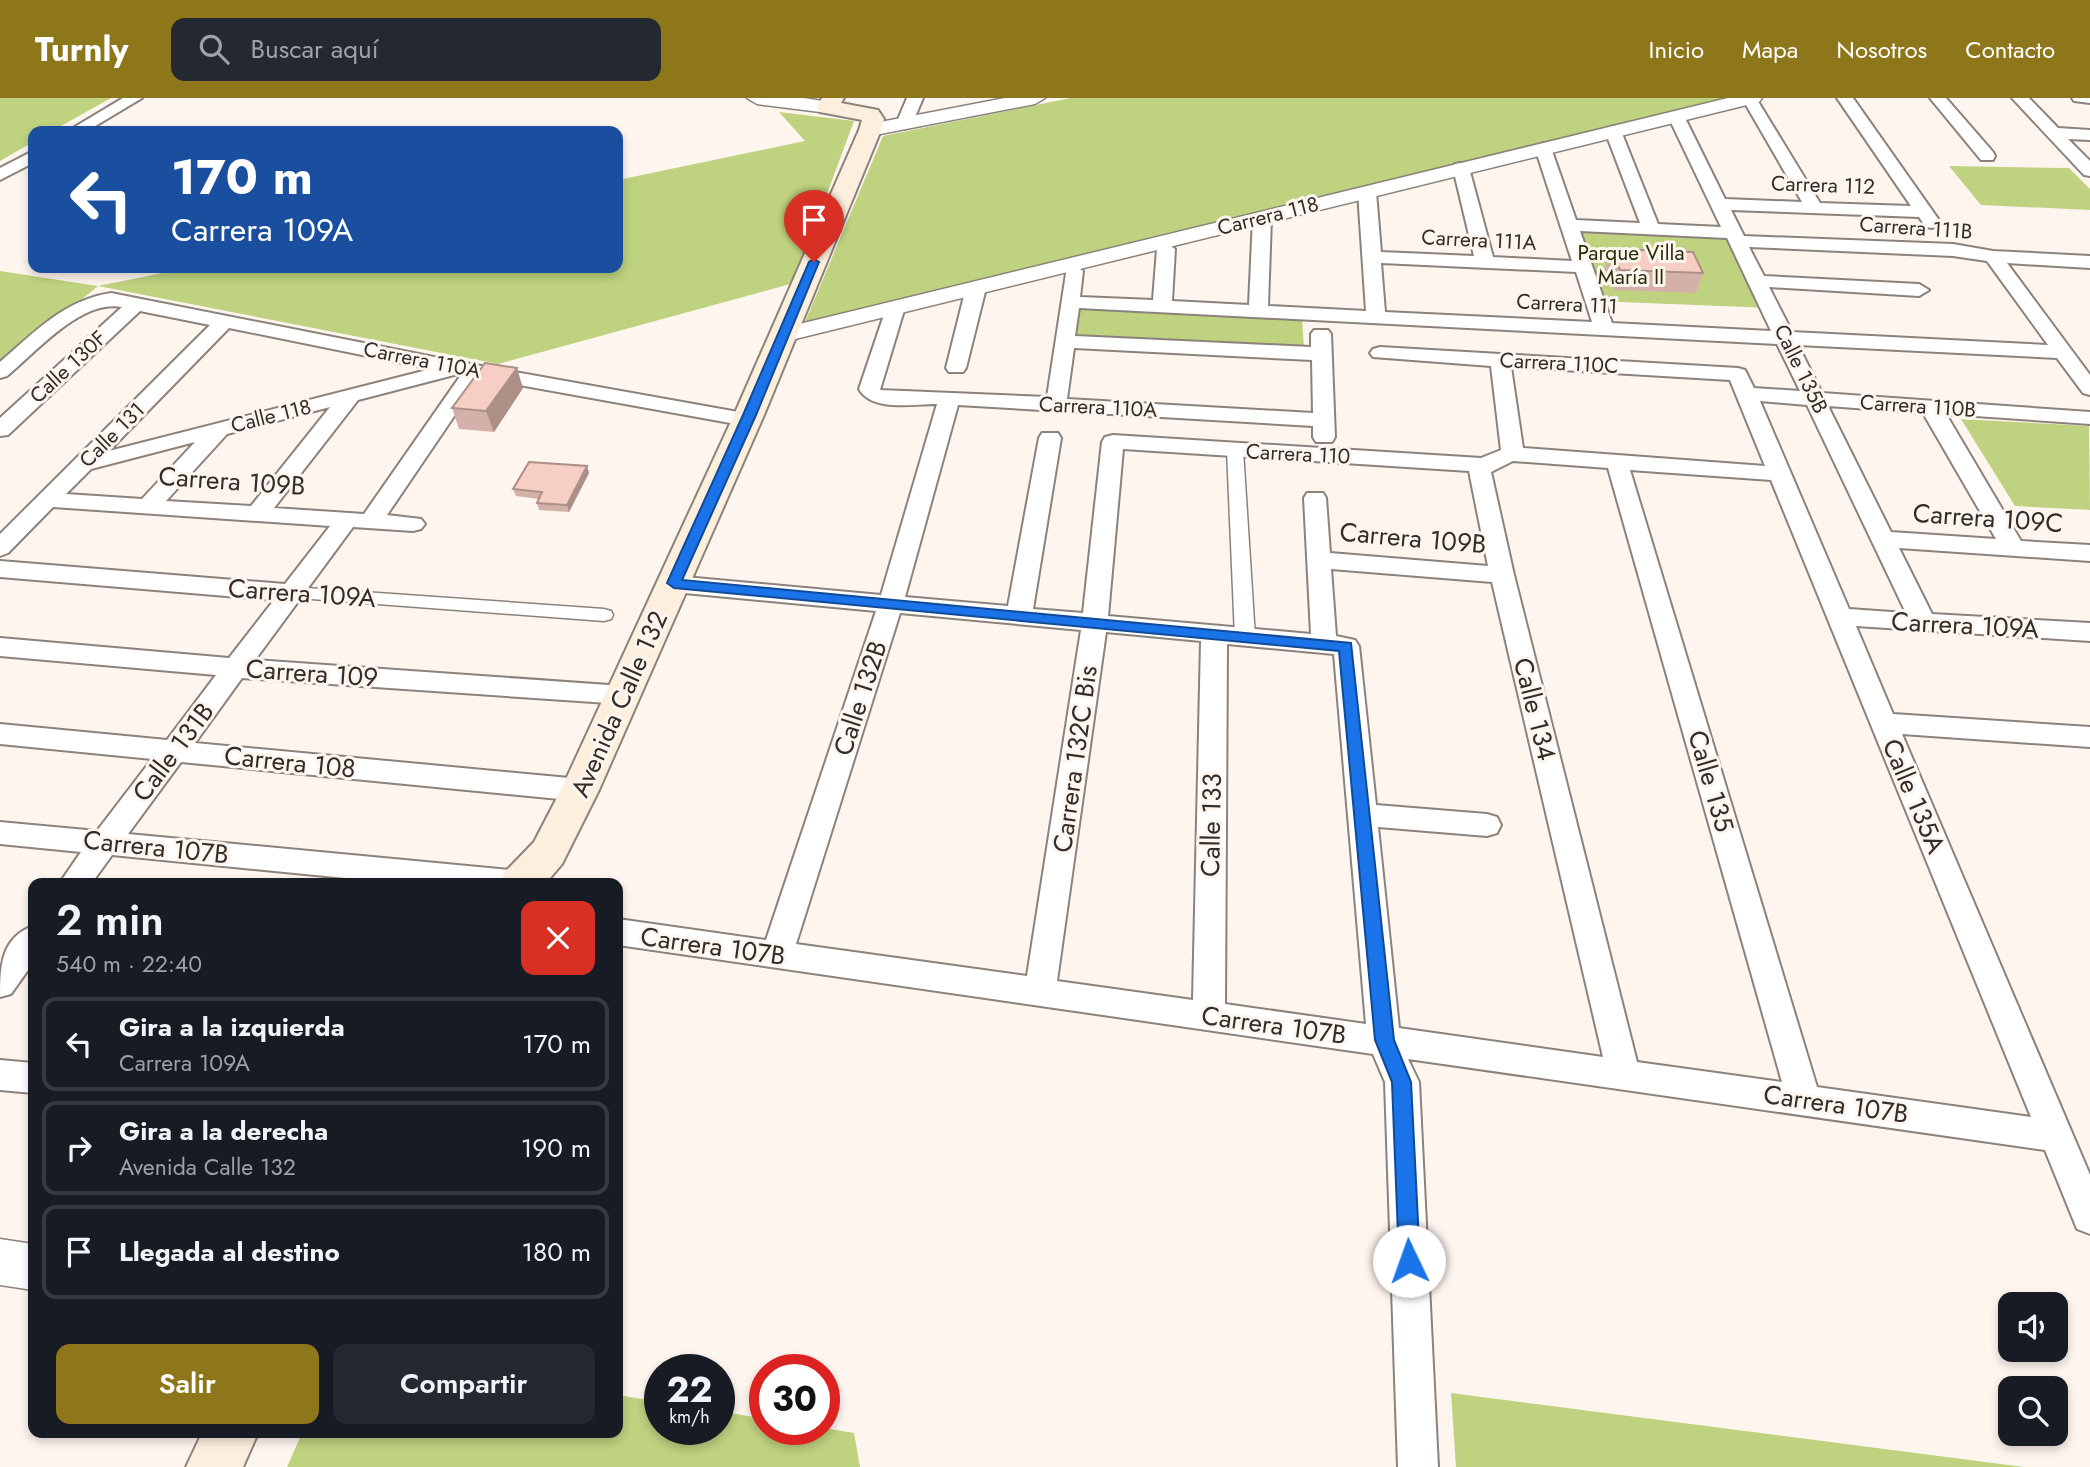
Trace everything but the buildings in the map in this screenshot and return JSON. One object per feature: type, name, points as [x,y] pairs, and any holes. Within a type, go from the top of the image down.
[{"type":"main road","points":[[830,103],[866,113],[873,119],[870,130]]},
{"type":"main road","name":"Avenida Calle 132","points":[[525,878],[548,853],[624,695],[747,420],[870,130]]},
{"type":"main road","points":[[214,1467],[228,1438]]},
{"type":"street","points":[[85,126],[134,98]]},
{"type":"street","points":[[757,98],[830,103]]},
{"type":"street","points":[[870,130],[992,102],[1035,98]]},
{"type":"street","points":[[1751,98],[1814,208]]},
{"type":"street","name":"Carrera 118","points":[[783,335],[1751,98]]},
{"type":"street","points":[[1845,98],[1953,250]]},
{"type":"street","points":[[1938,98],[1987,156]]},
{"type":"street","points":[[2020,98],[2090,171]]},
{"type":"street","points":[[2080,98],[2090,99]]},
{"type":"street","points":[[904,124],[910,100]]},
{"type":"street","name":"Calle 135B","points":[[1676,116],[1924,623]]},
{"type":"street","points":[[1614,131],[1651,229]]},
{"type":"street","points":[[2054,133],[2090,135]]},
{"type":"street","points":[[1543,148],[1604,328]]},
{"type":"street","points":[[0,175],[28,159]]},
{"type":"street","points":[[1461,168],[1485,263]]},
{"type":"street","points":[[1367,192],[1376,317]]},
{"type":"street","name":"Carrera 112","points":[[1720,204],[1925,212]]},
{"type":"street","points":[[1258,311],[1262,218]]},
{"type":"street","name":"Carrera 111B","points":[[1569,225],[1953,250],[1993,257],[2090,262]]},
{"type":"street","points":[[1162,306],[1167,248]]},
{"type":"street","name":"Carrera 111A","points":[[1373,257],[1583,267]]},
{"type":"street","points":[[1993,257],[2090,389]]},
{"type":"street","points":[[1056,405],[1074,271]]},
{"type":"street","points":[[1758,281],[1919,290]]},
{"type":"street","points":[[956,368],[976,288]]},
{"type":"street","name":"Carrera 110A","points":[[0,372],[75,310],[98,299],[747,420]]},
{"type":"street","name":"Carrera 111","points":[[1070,302],[2062,352]]},
{"type":"street","name":"Calle 130F","points":[[0,430],[136,304]]},
{"type":"street","name":"Carrera 110A","points":[[895,307],[869,389],[872,394],[880,397],[949,398],[1324,420]]},
{"type":"street","points":[[1320,314],[1325,456]]},
{"type":"street","name":"Calle 131","points":[[4,539],[47,500],[224,322]]},
{"type":"street","points":[[1064,341],[1321,354]]},
{"type":"street","name":"Carrera 110C","points":[[1380,353],[1500,360],[1742,384]]},
{"type":"street","points":[[1500,360],[1513,446],[1511,454]]},
{"type":"street","name":"Calle 118","points":[[83,464],[467,369]]},
{"type":"street","name":"Calle 131B","points":[[78,878],[292,593],[359,520],[467,369]]},
{"type":"street","name":"Carrera 110B","points":[[1742,384],[1816,400],[2090,418]]},
{"type":"street","name":"Calle 135A","points":[[1742,384],[2090,1217]]},
{"type":"street","points":[[258,513],[349,397]]},
{"type":"street","name":"Calle 132B","points":[[777,955],[891,602],[949,398]]},
{"type":"street","points":[[1930,406],[2013,548]]},
{"type":"street","points":[[149,505],[220,428]]},
{"type":"street","points":[[1019,615],[1050,438]]},
{"type":"street","name":"Carrera 110","points":[[1113,442],[1482,465]]},
{"type":"street","name":"Carrera 132C Bis","points":[[1040,992],[1095,623],[1113,442]]},
{"type":"street","points":[[1235,450],[1245,637]]},
{"type":"street","points":[[1482,465],[1511,454],[1780,474]]},
{"type":"street","name":"Calle 135","points":[[1617,462],[1804,1100]]},
{"type":"street","name":"Calle 134","points":[[1482,465],[1480,472],[1502,575],[1624,1074]]},
{"type":"street","points":[[1315,498],[1318,560],[1363,815],[1384,1040],[1402,1082],[1418,1467]]},
{"type":"street","name":"Carrera 109B","points":[[47,500],[413,524]]},
{"type":"street","name":"Carrera 109C","points":[[1883,539],[2090,553]]},
{"type":"street","name":"Carrera 109B","points":[[1318,560],[1502,575]]},
{"type":"street","name":"Carrera 109A","points":[[0,569],[604,615]]},
{"type":"street","points":[[674,583],[1335,645]]},
{"type":"street","name":"Carrera 109A","points":[[1839,617],[2090,632]]},
{"type":"street","name":"Calle 133","points":[[1209,1016],[1214,634]]},
{"type":"street","name":"Carrera 109","points":[[0,647],[235,668],[624,695]]},
{"type":"street","points":[[1883,723],[2090,737]]},
{"type":"street","name":"Carrera 108","points":[[0,734],[580,789]]},
{"type":"street","points":[[1363,815],[1487,825]]},
{"type":"street","name":"Carrera 107B","points":[[0,833],[461,878]]},
{"type":"street","name":"Carrera 107B","points":[[623,933],[2056,1136]]},
{"type":"street","points":[[0,984],[28,950]]},
{"type":"street","points":[[0,1075],[28,1078]]},
{"type":"street","points":[[0,1262],[28,1266]]},
{"type":"green space","points":[[0,98],[111,98],[61,126],[28,126],[28,145],[0,161]]},
{"type":"green space","points":[[1071,98],[1738,98],[805,322],[883,136]]},
{"type":"green space","points":[[779,112],[854,121],[794,283],[498,364],[98,286],[162,273],[623,273],[623,179],[805,141]]},
{"type":"green space","points":[[1949,166],[2069,168],[2090,189],[2090,210],[1981,205]]},
{"type":"green space","name":"Parque Villa María II","points":[[1569,225],[1734,233],[1771,308],[1594,301]]},
{"type":"green space","points":[[0,271],[98,286],[0,365]]},
{"type":"green space","points":[[1077,305],[1302,317],[1304,349],[1072,337]]},
{"type":"green space","points":[[1961,419],[2089,426],[2090,510],[2015,506]]},
{"type":"green space","points":[[1451,1393],[2024,1467],[1456,1467]]},
{"type":"green space","points":[[623,1396],[644,1399],[644,1445],[735,1445],[735,1414],[749,1416],[749,1445],[840,1445],[840,1431],[854,1433],[860,1467],[287,1467],[300,1438],[623,1438]]},
{"type":"route","points":[[814,262],[750,415],[674,583],[1346,646],[1384,1040],[1402,1082],[1409,1261]]}]
